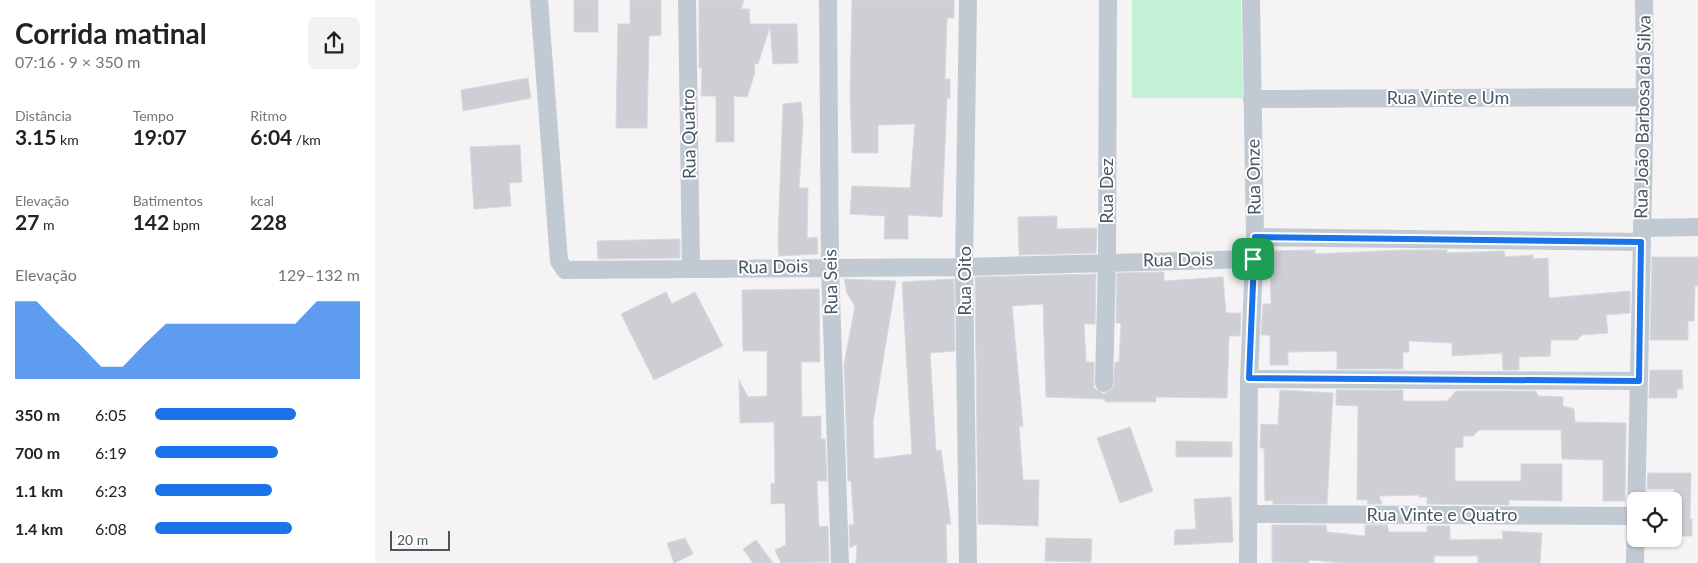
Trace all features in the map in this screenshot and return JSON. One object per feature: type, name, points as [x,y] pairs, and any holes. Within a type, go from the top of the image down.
[{"type":"street","name":"Rua Dois","points":[[539,0],[561,265],[565,270],[830,266],[965,267],[1253,259]]},
{"type":"street","name":"Rua Quatro","points":[[687,0],[691,268]]},
{"type":"street","name":"Rua Seis","points":[[829,0],[830,266],[839,563]]},
{"type":"street","name":"Rua Oito","points":[[967,563],[965,267],[968,0]]},
{"type":"street","name":"Rua Dez","points":[[1104,383],[1107,262],[1108,0]]},
{"type":"street","name":"Rua Onze","points":[[1248,563],[1249,378],[1255,237],[1251,0]]},
{"type":"street","name":"Rua João Barbosa da Silva","points":[[1636,492],[1645,97],[1644,0]]},
{"type":"street","name":"Rua Vinte e Um","points":[[1252,99],[1645,97]]},
{"type":"street","points":[[1255,237],[1641,235],[1698,227]]},
{"type":"street","points":[[1249,378],[1639,381]]},
{"type":"street","name":"Rua Vinte e Quatro","points":[[1249,514],[1627,516]]},
{"type":"street","name":"Rua João Barbosa da Silva","points":[[1635,547],[1635,563]]},
{"type":"green space","points":[[1132,0],[1241,0],[1243,98],[1132,98]]},
{"type":"building","points":[[574,0],[598,0],[598,32],[574,32]]},
{"type":"building","points":[[630,0],[661,0],[661,35],[649,36],[647,128],[616,128],[618,24],[630,24]]},
{"type":"building","points":[[699,0],[744,0],[741,9],[749,9],[750,24],[797,24],[798,63],[773,64],[770,27],[758,64],[754,64],[755,73],[747,97],[734,96],[734,142],[716,142],[716,96],[701,96],[702,68],[699,68]]},
{"type":"building","points":[[852,0],[954,0],[954,18],[947,18],[945,79],[950,79],[950,98],[947,98],[942,217],[908,215],[908,239],[884,239],[885,216],[850,214],[852,186],[910,188],[915,124],[878,125],[878,153],[852,153],[850,96]]},
{"type":"building","points":[[528,78],[531,98],[463,111],[461,90]]},
{"type":"building","points":[[801,102],[803,123],[799,188],[808,188],[807,238],[817,237],[818,254],[779,256],[783,104]]},
{"type":"building","points":[[520,145],[522,182],[509,183],[511,206],[474,209],[470,147]]},
{"type":"building","points":[[1057,216],[1057,229],[1097,228],[1096,253],[1019,255],[1018,217]]},
{"type":"building","points":[[680,239],[680,258],[598,259],[597,241]]},
{"type":"building","points":[[1315,250],[1315,254],[1404,250],[1447,250],[1447,253],[1504,251],[1505,257],[1533,255],[1533,259],[1548,258],[1549,298],[1630,291],[1630,313],[1606,315],[1608,333],[1582,335],[1577,340],[1551,340],[1550,356],[1519,357],[1519,370],[1503,370],[1502,353],[1452,356],[1452,343],[1409,341],[1409,352],[1403,352],[1403,369],[1337,369],[1337,351],[1288,352],[1288,365],[1270,365],[1270,335],[1261,335],[1263,304],[1271,304],[1270,251]]},
{"type":"building","points":[[1652,257],[1698,257],[1698,286],[1695,286],[1694,321],[1688,321],[1688,340],[1650,340]]},
{"type":"building","points":[[1164,272],[1164,281],[1223,277],[1226,313],[1241,313],[1240,336],[1229,336],[1227,398],[1156,397],[1156,402],[1105,402],[1105,399],[1046,397],[1043,304],[1012,306],[1023,427],[1019,426],[1023,480],[1039,480],[1038,526],[978,524],[975,277],[1096,274],[1095,324],[1084,324],[1086,362],[1094,362],[1094,388],[1104,394],[1113,388],[1115,362],[1119,362],[1121,323],[1116,323],[1117,273]]},
{"type":"building","points":[[844,279],[896,281],[873,422],[874,459],[912,454],[902,282],[954,279],[955,351],[930,353],[936,451],[941,450],[951,524],[946,524],[947,563],[856,563],[857,544],[850,548],[849,525],[854,524],[851,481],[848,481],[844,364],[855,306],[847,293]]},
{"type":"building","points":[[819,289],[820,362],[801,362],[802,417],[821,416],[821,439],[825,439],[827,481],[817,481],[819,527],[828,526],[829,562],[781,563],[775,550],[786,545],[785,503],[771,504],[771,484],[775,483],[774,422],[740,423],[739,380],[748,397],[767,396],[767,351],[743,351],[742,290]]},
{"type":"building","points":[[666,292],[672,304],[695,292],[723,346],[654,380],[621,314]]},
{"type":"building","points":[[1650,370],[1682,370],[1683,389],[1677,389],[1677,398],[1649,398]]},
{"type":"building","points":[[1280,390],[1333,393],[1327,504],[1273,504],[1273,500],[1265,501],[1264,448],[1260,448],[1261,424],[1278,425]]},
{"type":"building","points":[[1336,390],[1403,390],[1403,401],[1447,401],[1456,391],[1536,391],[1538,396],[1563,397],[1563,406],[1574,409],[1575,422],[1626,423],[1625,501],[1603,501],[1603,460],[1562,459],[1561,430],[1479,430],[1473,436],[1463,436],[1463,447],[1455,448],[1455,481],[1521,481],[1521,464],[1562,464],[1562,501],[1509,500],[1509,505],[1427,504],[1427,497],[1419,497],[1419,495],[1379,496],[1382,504],[1367,504],[1368,500],[1357,500],[1358,406],[1336,405]]},
{"type":"building","points":[[1130,427],[1153,491],[1120,503],[1097,438]]},
{"type":"building","points":[[1176,441],[1232,442],[1232,457],[1176,457]]},
{"type":"building","points":[[1648,473],[1691,473],[1690,519],[1692,519],[1692,536],[1682,536],[1682,492],[1674,492],[1674,489],[1647,489]]},
{"type":"building","points":[[1231,497],[1233,542],[1174,545],[1175,530],[1196,529],[1194,499]]},
{"type":"building","points":[[1272,525],[1326,525],[1327,532],[1365,536],[1365,525],[1387,525],[1389,532],[1427,532],[1427,526],[1450,526],[1450,540],[1503,539],[1502,531],[1542,533],[1540,563],[1478,563],[1478,556],[1434,556],[1434,563],[1346,563],[1309,560],[1309,563],[1272,562]]},
{"type":"building","points":[[685,538],[693,554],[674,563],[667,543]]},
{"type":"building","points":[[1046,538],[1092,539],[1091,562],[1045,561]]},
{"type":"building","points":[[756,540],[773,563],[753,563],[743,549]]},
{"type":"route","points":[[1255,237],[1641,242],[1639,381],[1249,378],[1253,259],[1255,237]]}]
